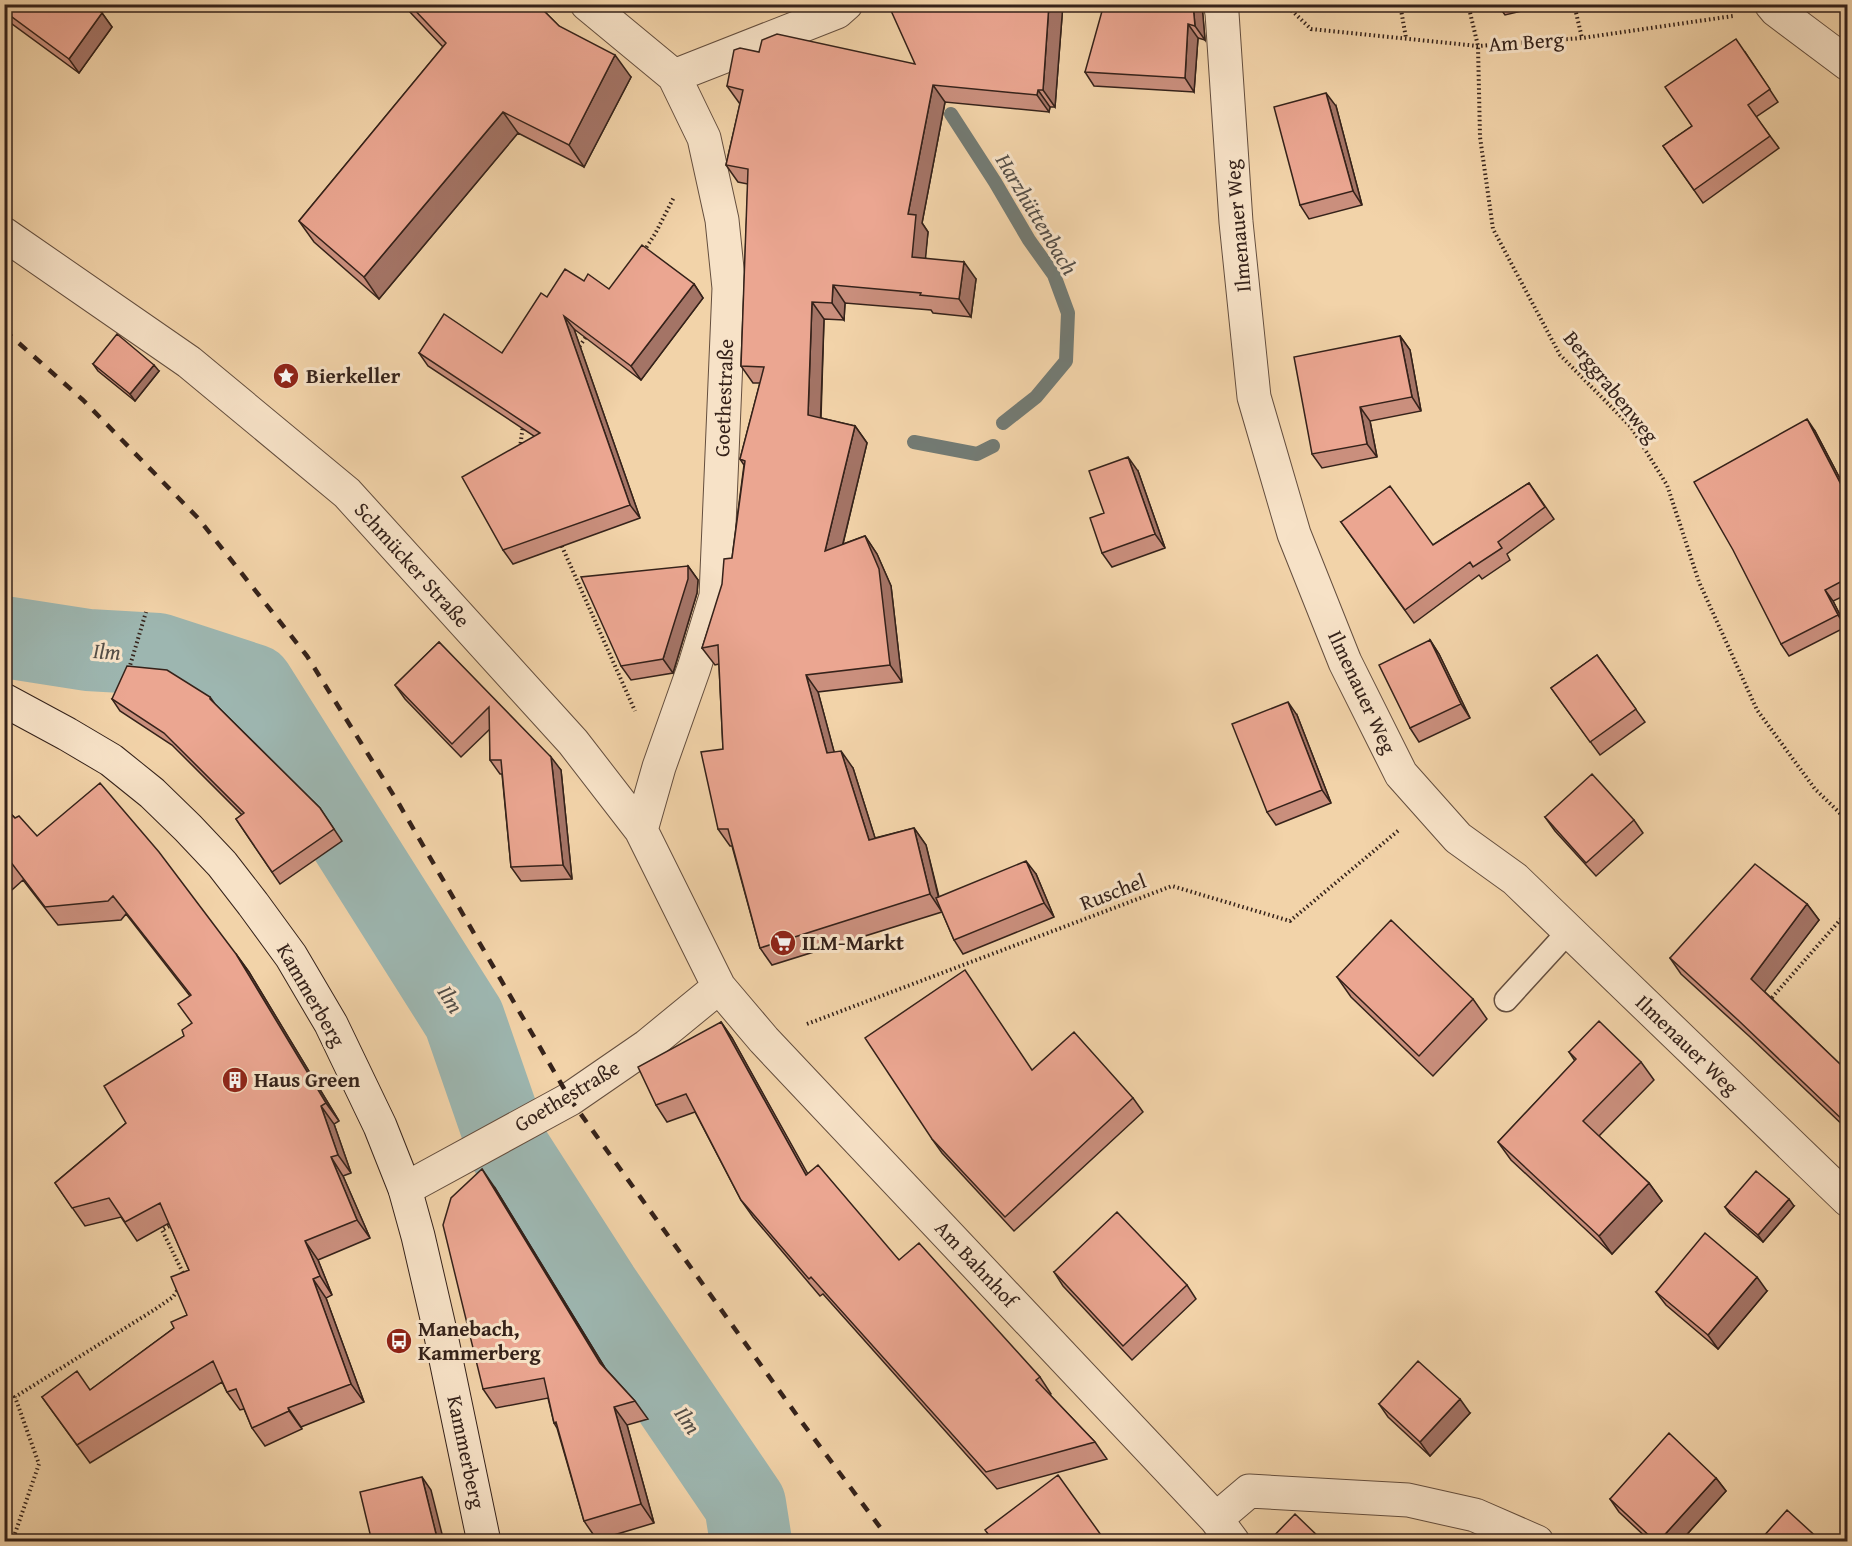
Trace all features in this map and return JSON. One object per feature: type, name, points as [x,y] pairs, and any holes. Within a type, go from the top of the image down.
[{"type":"street","name":"Goethestraße","points":[[587,4],[674,76],[705,138],[722,220],[729,288],[716,596],[694,668],[659,767],[641,830]]},
{"type":"street","points":[[674,76],[837,12],[846,4]]},
{"type":"street","name":"Ilmenauer Weg","points":[[1220,4],[1236,222],[1254,397],[1294,534],[1345,663],[1401,774],[1458,838],[1515,879],[1848,1200]]},
{"type":"street","points":[[1773,7],[1848,64]]},
{"type":"street","name":"Schmücker Straße","points":[[4,234],[189,362],[347,493],[566,734],[641,830],[719,987]]},
{"type":"street","name":"Kammerberg","points":[[4,700],[111,760],[152,793],[222,864],[254,904],[291,956],[331,1024],[380,1126],[405,1189],[440,1331],[484,1542]]},
{"type":"street","name":"Goethestraße","points":[[405,1189],[570,1099],[647,1046],[719,987]]},
{"type":"street","name":"Am Bahnhof","points":[[719,987],[764,1040],[1224,1530]]},
{"type":"street","points":[[1224,1530],[1249,1491],[1408,1500],[1475,1515],[1537,1542]]},
{"type":"lane","points":[[1506,1000],[1569,931]]},
{"type":"path","name":"Am Berg","points":[[1285,4],[1311,29],[1478,46],[1582,38],[1773,7]]},
{"type":"path","points":[[1400,4],[1406,38]]},
{"type":"path","name":"Berggrabenweg","points":[[1467,4],[1478,46],[1480,137],[1493,230],[1560,355],[1631,427],[1667,485],[1699,582],[1756,710],[1815,789],[1848,821]]},
{"type":"path","points":[[1574,4],[1582,38]]},
{"type":"path","points":[[643,252],[655,234],[705,138]]},
{"type":"path","points":[[574,352],[594,326]]},
{"type":"path","points":[[519,451],[524,420]]},
{"type":"path","points":[[556,532],[659,767]]},
{"type":"path","points":[[128,672],[146,612]]},
{"type":"path","name":"Ruschel","points":[[764,1040],[1172,885],[1290,921],[1399,830],[1401,774]]},
{"type":"path","points":[[1762,1010],[1848,911]]},
{"type":"path","points":[[182,1220],[162,1230],[186,1278]]},
{"type":"path","points":[[12,1542],[39,1464],[15,1397],[154,1310],[173,1297],[179,1287]]},
{"type":"building","points":[[4,4],[90,4],[102,13],[69,59],[4,11]]},
{"type":"building","points":[[409,4],[537,4],[559,26],[615,55],[569,145],[503,112],[364,277],[299,221],[446,43]]},
{"type":"building","points":[[888,4],[1049,4],[1043,90],[1038,90],[1037,95],[933,85],[908,214],[916,215],[912,257],[964,262],[959,299],[833,285],[832,303],[812,302],[808,415],[855,426],[825,551],[865,536],[879,569],[890,665],[806,675],[827,753],[841,751],[869,840],[914,828],[930,894],[760,948],[728,829],[718,829],[701,752],[723,749],[718,645],[702,648],[722,584],[724,559],[732,558],[745,461],[740,459],[764,367],[741,366],[748,169],[726,165],[743,90],[727,86],[734,50],[740,48],[759,52],[762,40],[777,34],[915,64]]},
{"type":"building","points":[[1104,4],[1193,4],[1195,26],[1188,24],[1185,78],[1085,72]]},
{"type":"building","points":[[1736,39],[1770,89],[1748,105],[1770,136],[1694,190],[1663,146],[1692,126],[1665,87]]},
{"type":"building","points":[[1326,93],[1353,191],[1300,205],[1274,107]]},
{"type":"building","points":[[642,245],[694,284],[631,366],[564,316],[630,505],[503,550],[462,477],[540,433],[419,353],[444,314],[502,353],[541,293],[547,297],[565,269],[584,281],[588,274],[609,289]]},
{"type":"building","points":[[117,334],[154,365],[130,394],[93,364]]},
{"type":"building","points":[[1400,336],[1412,397],[1360,407],[1367,444],[1312,454],[1294,357]]},
{"type":"building","points":[[1807,419],[1848,498],[1848,578],[1825,590],[1838,615],[1781,644],[1733,550],[1694,482]]},
{"type":"building","points":[[1128,457],[1155,534],[1102,553],[1090,518],[1104,513],[1089,471]]},
{"type":"building","points":[[1529,483],[1545,507],[1498,542],[1502,548],[1473,567],[1470,562],[1405,610],[1341,522],[1390,486],[1433,545]]},
{"type":"building","points":[[688,566],[688,579],[663,659],[621,666],[581,577]]},
{"type":"building","points":[[1430,640],[1461,704],[1410,728],[1379,665]]},
{"type":"building","points":[[439,642],[551,757],[563,865],[511,867],[501,760],[490,760],[489,707],[452,744],[395,685]]},
{"type":"building","points":[[1597,655],[1636,709],[1590,742],[1551,688]]},
{"type":"building","points":[[127,666],[167,670],[210,697],[320,808],[334,829],[272,872],[236,819],[244,813],[164,733],[112,699]]},
{"type":"building","points":[[1288,702],[1322,790],[1267,812],[1232,724]]},
{"type":"building","points":[[1592,774],[1634,820],[1586,863],[1545,817]]},
{"type":"building","points":[[100,783],[159,852],[236,954],[326,1103],[321,1106],[338,1155],[331,1157],[357,1220],[305,1241],[320,1276],[313,1279],[351,1384],[288,1408],[289,1411],[252,1428],[236,1389],[227,1392],[213,1361],[77,1445],[42,1397],[77,1371],[90,1390],[174,1328],[171,1322],[187,1315],[171,1277],[189,1270],[160,1203],[125,1222],[109,1198],[72,1208],[55,1183],[126,1123],[104,1086],[184,1036],[182,1030],[192,1023],[178,1004],[191,995],[113,896],[108,901],[45,907],[10,861],[4,866],[4,807],[15,818],[19,816],[37,836]]},
{"type":"building","points":[[1026,861],[1044,903],[954,940],[936,898]]},
{"type":"building","points":[[1755,864],[1807,904],[1751,979],[1841,1065],[1848,1058],[1848,1125],[1670,958]]},
{"type":"building","points":[[1391,920],[1473,999],[1419,1056],[1337,977]]},
{"type":"building","points":[[965,970],[1032,1070],[1074,1032],[1133,1098],[1005,1217],[932,1139],[865,1038]]},
{"type":"building","points":[[1599,1021],[1641,1062],[1583,1121],[1649,1183],[1599,1236],[1498,1142],[1576,1059],[1569,1052]]},
{"type":"building","points":[[721,1022],[806,1175],[818,1165],[899,1260],[919,1243],[1040,1377],[1036,1380],[1095,1442],[986,1472],[811,1277],[809,1279],[741,1200],[686,1094],[656,1105],[638,1067]]},
{"type":"building","points":[[482,1169],[600,1363],[635,1401],[614,1407],[641,1504],[584,1521],[556,1422],[554,1423],[544,1378],[483,1389],[443,1225],[451,1198]]},
{"type":"building","points":[[1756,1171],[1789,1199],[1758,1235],[1725,1207]]},
{"type":"building","points":[[1117,1212],[1187,1285],[1123,1346],[1054,1272]]},
{"type":"building","points":[[1705,1233],[1757,1277],[1708,1335],[1656,1292]]},
{"type":"building","points":[[1418,1361],[1460,1399],[1420,1442],[1379,1404]]},
{"type":"building","points":[[1669,1433],[1716,1478],[1656,1542],[1610,1499]]},
{"type":"building","points":[[1058,1475],[1106,1542],[994,1542],[985,1530]]},
{"type":"building","points":[[422,1477],[438,1542],[372,1542],[360,1492]]},
{"type":"building","points":[[1787,1510],[1822,1542],[1766,1542],[1762,1538]]},
{"type":"building","points":[[1295,1514],[1324,1542],[1268,1542]]},
{"type":"waterway","name":"Harzhüttenbach","points":[[951,114],[1029,240],[1054,275],[1068,313],[1066,361],[1036,397],[1003,423]]},
{"type":"waterway","name":"Harzhüttenbach","points":[[914,442],[977,454],[993,446]]},
{"type":"waterway","name":"Ilm","points":[[4,637],[88,650],[158,654],[253,685],[464,1019],[509,1149],[599,1289],[745,1504],[751,1542]]},
{"type":"waterway","name":"Harzhüttenbach","points":[[530,1181],[554,1166]]},
{"type":"railway","points":[[4,330],[83,400],[198,518],[307,656],[399,804],[570,1099],[801,1421],[891,1542]]},
{"type":"place","name":"Bierkeller","points":[[286,376]]},
{"type":"place","name":"ILM-Markt","points":[[783,943]]},
{"type":"place","name":"Haus Green","points":[[235,1080]]},
{"type":"place","name":"Manebach, Kammerberg","points":[[399,1341]]}]
